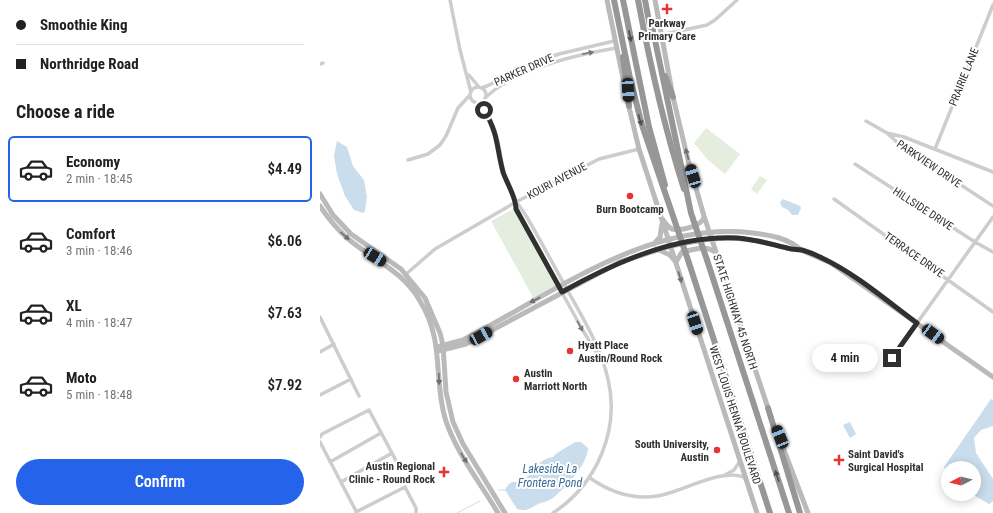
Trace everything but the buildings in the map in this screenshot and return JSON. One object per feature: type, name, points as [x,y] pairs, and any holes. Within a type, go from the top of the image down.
[{"type":"highway","points":[[614,0],[629,106]]},
{"type":"highway","points":[[614,0],[639,115],[672,208]]},
{"type":"highway","points":[[623,0],[649,127],[672,208],[770,513]]},
{"type":"highway","name":"STATE HIGHWAY 45 NORTH","points":[[638,0],[652,69],[672,150],[691,213],[790,513]]},
{"type":"highway","points":[[645,0],[651,34],[666,82],[673,97]]},
{"type":"highway","points":[[648,0],[658,60],[691,213]]},
{"type":"highway","points":[[768,408],[800,513]]},
{"type":"main road","name":"WEST LOUIS HENNA BOULEVARD","points":[[606,0],[639,148],[757,513]]},
{"type":"main road","points":[[655,0],[673,97],[704,216],[768,408],[799,486],[808,513]]},
{"type":"main road","points":[[320,194],[333,215],[351,234],[393,262],[404,276],[426,312],[438,349],[439,388],[446,420],[459,449],[498,513]]},
{"type":"main road","points":[[320,206],[335,226],[347,238],[404,276],[419,290],[431,310],[444,348],[447,401],[453,422],[463,444],[505,513]]},
{"type":"main road","points":[[662,219],[671,228],[676,229],[698,225],[702,222],[704,216]]},
{"type":"main road","points":[[654,245],[660,237],[662,219]]},
{"type":"main road","points":[[563,288],[610,260],[668,240],[709,232],[759,234],[793,243],[801,250],[835,266],[993,377]]},
{"type":"main road","points":[[759,234],[759,241]]},
{"type":"main road","points":[[438,349],[463,340],[563,288],[615,264],[670,246],[712,239],[735,238],[759,241],[801,250]]},
{"type":"main road","points":[[658,250],[670,255],[676,263],[682,252],[705,248],[712,250],[717,255]]},
{"type":"street","points":[[450,0],[460,50],[467,73],[470,94],[475,103],[489,116]]},
{"type":"street","points":[[662,35],[707,25],[715,20],[737,0]]},
{"type":"street","name":"PRAIRIE LANE","points":[[935,149],[993,5]]},
{"type":"street","name":"PARKER DRIVE","points":[[480,87],[487,86],[531,64],[559,54],[614,41]]},
{"type":"street","name":"PARKER DRIVE","points":[[486,99],[492,91],[516,78],[561,60],[616,48]]},
{"type":"street","points":[[559,54],[561,60]]},
{"type":"street","points":[[467,73],[480,87],[485,90],[489,116],[498,139],[503,171],[516,202],[528,218],[563,288],[594,341],[609,385],[611,415],[608,439],[590,478],[573,498],[553,513]]},
{"type":"street","points":[[513,73],[516,78]]},
{"type":"street","points":[[408,160],[428,154],[440,145],[446,136],[458,108],[474,88],[480,87]]},
{"type":"street","points":[[464,102],[475,103],[486,99]]},
{"type":"street","name":"PARKVIEW DRIVE","points":[[866,121],[887,133],[899,144],[993,206]]},
{"type":"street","points":[[887,133],[904,137],[993,172]]},
{"type":"street","name":"KOURI AVENUE","points":[[404,276],[435,249],[516,202],[599,159],[639,148]]},
{"type":"street","name":"HILLSIDE DRIVE","points":[[855,164],[975,242],[993,252]]},
{"type":"street","name":"TERRACE DRIVE","points":[[834,199],[993,312]]},
{"type":"street","points":[[892,358],[993,216]]},
{"type":"street","points":[[320,317],[359,396]]},
{"type":"street","points":[[320,352],[334,344]]},
{"type":"street","points":[[320,395],[351,379]]},
{"type":"street","points":[[320,437],[322,434],[369,410],[398,465]]},
{"type":"street","points":[[330,462],[381,433]]},
{"type":"street","points":[[320,442],[357,512],[405,487],[416,508],[416,513]]},
{"type":"street","points":[[341,482],[392,453]]},
{"type":"street","points":[[590,478],[620,494],[647,497],[663,495],[724,475],[734,470],[740,461]]},
{"type":"street","points":[[724,475],[738,474],[745,478]]},
{"type":"green space","points":[[706,128],[740,154],[725,174],[707,159],[694,143]]},
{"type":"green space","points":[[760,176],[767,180],[757,194],[751,189]]},
{"type":"green space","points":[[514,209],[556,287],[534,299],[491,221]]},
{"type":"water","points":[[337,141],[347,147],[353,166],[364,180],[367,197],[365,211],[363,213],[354,210],[345,196],[337,174],[334,156]]},
{"type":"water","points":[[783,199],[800,206],[801,208],[798,215],[792,215],[788,210],[782,207],[780,202]]},
{"type":"water","points":[[991,399],[993,400],[993,426],[981,430],[974,438],[976,453],[993,479],[993,501],[989,504],[981,499],[981,461],[948,461]]},
{"type":"water","points":[[850,422],[856,434],[850,438],[843,425]]},
{"type":"water","name":"Lakeside La Frontera Pond","points":[[575,442],[581,442],[588,448],[584,461],[569,482],[558,494],[548,501],[528,509],[517,509],[505,490],[507,486],[511,483],[523,480],[543,460],[553,457]]},
{"type":"waterway","points":[[499,490],[506,490]]},
{"type":"waterway","points":[[457,513],[480,501]]},
{"type":"place","name":"Parkway Primary Care","points":[[667,9]]},
{"type":"place","name":"Burn Bootcamp","points":[[630,196]]},
{"type":"place","name":"Hyatt Place Austin/Round Rock","points":[[570,351]]},
{"type":"place","name":"Austin Marriott North","points":[[516,379]]},
{"type":"place","name":"South University, Austin","points":[[717,450]]},
{"type":"place","name":"Saint David's Surgical Hospital","points":[[839,460]]},
{"type":"place","name":"Austin Regional Clinic - Round Rock","points":[[444,472]]},
{"type":"route","points":[[484,110],[489,116],[498,139],[503,171],[516,202],[516,209],[562,292],[615,264],[670,246],[709,238],[735,238],[759,241],[801,250],[831,263],[917,323],[892,358]]}]
